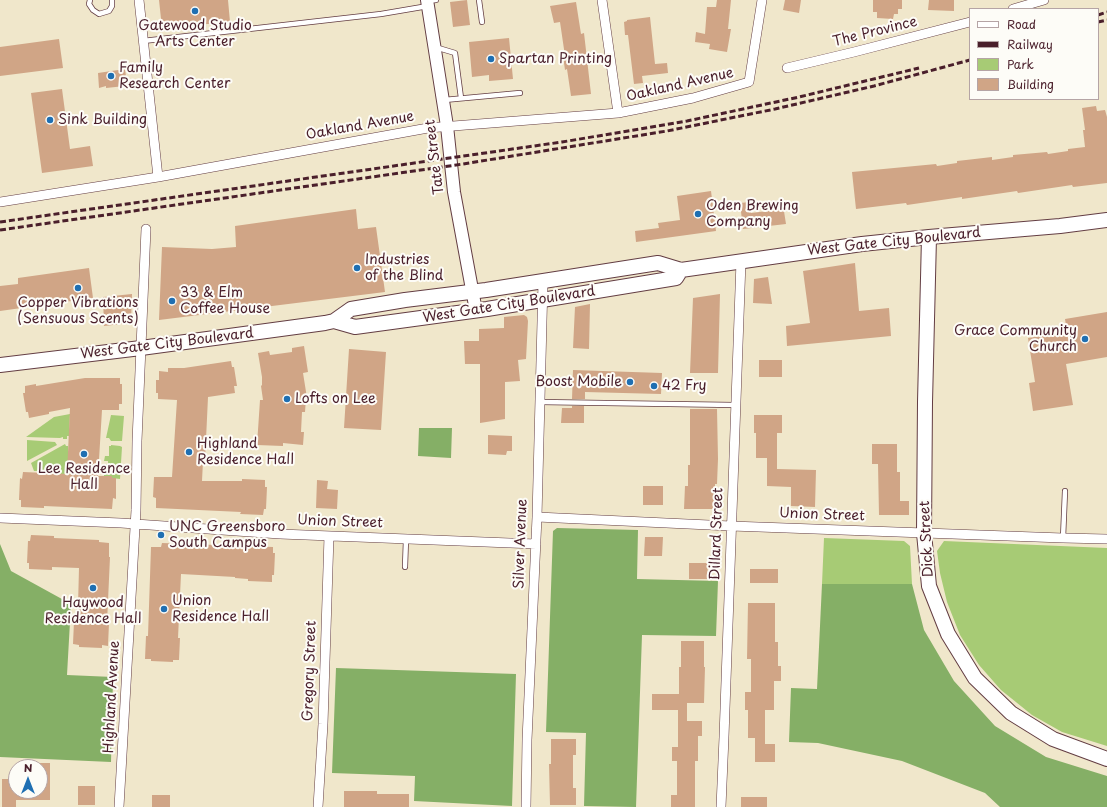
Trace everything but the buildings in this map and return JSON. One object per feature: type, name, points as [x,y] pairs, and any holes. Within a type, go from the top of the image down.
[{"type":"main road","name":"West Gate City Boulevard","points":[[334,321],[351,309],[405,300],[543,282],[658,263],[681,270],[855,245],[1060,226],[1107,220]]},
{"type":"main road","name":"Dick Street","points":[[929,237],[925,402],[924,533],[929,586],[948,634],[975,678],[1011,713],[1053,739],[1106,758]]},
{"type":"main road","name":"West Gate City Boulevard","points":[[0,365],[141,348],[334,321],[355,327],[476,311],[676,278],[681,270]]},
{"type":"street","points":[[139,0],[158,177]]},
{"type":"street","points":[[602,0],[618,113]]},
{"type":"street","name":"Oakland Avenue","points":[[0,202],[158,177],[428,128],[618,113],[693,98],[749,82],[762,0]]},
{"type":"street","points":[[1016,8],[1044,0]]},
{"type":"street","name":"Tate Street","points":[[430,2],[440,49],[443,100],[448,126],[454,192],[476,311]]},
{"type":"street","name":"The Province","points":[[787,68],[969,22]]},
{"type":"street","name":"Highland Avenue","points":[[119,807],[135,524],[146,229]]},
{"type":"street","name":"Dillard Street","points":[[721,807],[741,261]]},
{"type":"street","name":"Silver Avenue","points":[[526,807],[527,740],[537,517],[543,282]]},
{"type":"street","name":"Union Street","points":[[537,517],[731,526],[1107,539]]},
{"type":"street","name":"Union Street","points":[[0,518],[135,524],[280,534],[536,544]]},
{"type":"street","name":"Gregory Street","points":[[318,807],[323,724],[329,536]]},
{"type":"lane","points":[[90,0],[89,4],[93,10],[99,14],[109,11],[112,6],[112,0]]},
{"type":"lane","points":[[479,0],[482,22]]},
{"type":"lane","points":[[144,41],[381,14],[430,2]]},
{"type":"lane","points":[[440,49],[455,53],[461,98]]},
{"type":"lane","points":[[443,100],[520,93]]},
{"type":"lane","points":[[539,402],[735,405]]},
{"type":"lane","points":[[1063,538],[1065,491]]},
{"type":"lane","points":[[405,567],[406,539]]},
{"type":"green space","points":[[70,414],[69,436],[67,436],[67,439],[63,439],[63,437],[26,437],[54,417]]},
{"type":"green space","points":[[111,415],[124,416],[122,441],[111,441],[109,438],[106,438]]},
{"type":"green space","points":[[419,428],[452,428],[451,458],[418,456]]},
{"type":"green space","points":[[27,440],[55,442],[57,445],[27,461]]},
{"type":"green space","points":[[65,444],[68,446],[68,477],[38,473],[38,471],[34,471],[31,463]]},
{"type":"green space","points":[[109,446],[122,447],[120,479],[112,478],[112,476],[104,476],[104,464],[108,464],[108,461],[104,461],[105,456],[109,456]]},
{"type":"green space","points":[[557,528],[638,530],[637,579],[718,581],[716,636],[642,635],[636,807],[584,806],[586,733],[546,732],[553,531]]},
{"type":"green space","points":[[824,538],[904,541],[910,546],[912,584],[822,584]]},
{"type":"green space","points":[[944,541],[1107,548],[1107,746],[1062,732],[1032,715],[1001,690],[979,665],[960,635],[947,602],[940,573],[937,551]]},
{"type":"green space","points":[[0,544],[11,571],[71,604],[67,675],[113,677],[111,762],[0,757]]},
{"type":"green space","points":[[822,584],[912,584],[924,630],[954,681],[995,726],[1046,757],[1107,776],[1107,807],[1000,807],[985,793],[902,761],[818,743],[789,742],[791,688],[817,689]]},
{"type":"green space","points":[[336,668],[516,674],[512,806],[414,801],[415,776],[332,773]]},
{"type":"railway","points":[[1099,15],[1107,12]]},
{"type":"railway","points":[[1099,22],[1107,20]]},
{"type":"railway","points":[[0,230],[463,164],[667,131],[775,109],[874,86],[969,60]]},
{"type":"railway","points":[[0,222],[562,142],[687,121],[799,97],[919,68]]},
{"type":"place","name":"Gatewood Studio Arts Center","points":[[195,11]]},
{"type":"place","name":"Spartan Printing","points":[[491,59]]},
{"type":"place","name":"Family Research Center","points":[[111,76]]},
{"type":"place","name":"Sink Building","points":[[50,120]]},
{"type":"place","name":"Oden Brewing Company","points":[[698,214]]},
{"type":"place","name":"Industries of the Blind","points":[[357,268]]},
{"type":"place","name":"Copper Vibrations (Sensuous Scents)","points":[[78,288]]},
{"type":"place","name":"33 & Elm Coffee House","points":[[172,301]]},
{"type":"place","name":"Grace Community Church","points":[[1085,339]]},
{"type":"place","name":"Boost Mobile","points":[[630,382]]},
{"type":"place","name":"42 Fry","points":[[654,386]]},
{"type":"place","name":"Lofts on Lee","points":[[287,399]]},
{"type":"place","name":"Highland Residence Hall","points":[[189,452]]},
{"type":"place","name":"Lee Residence Hall","points":[[84,454]]},
{"type":"place","name":"UNC Greensboro South Campus","points":[[161,535]]},
{"type":"place","name":"Haywood Residence Hall","points":[[93,588]]},
{"type":"place","name":"Union Residence Hall","points":[[164,609]]}]
